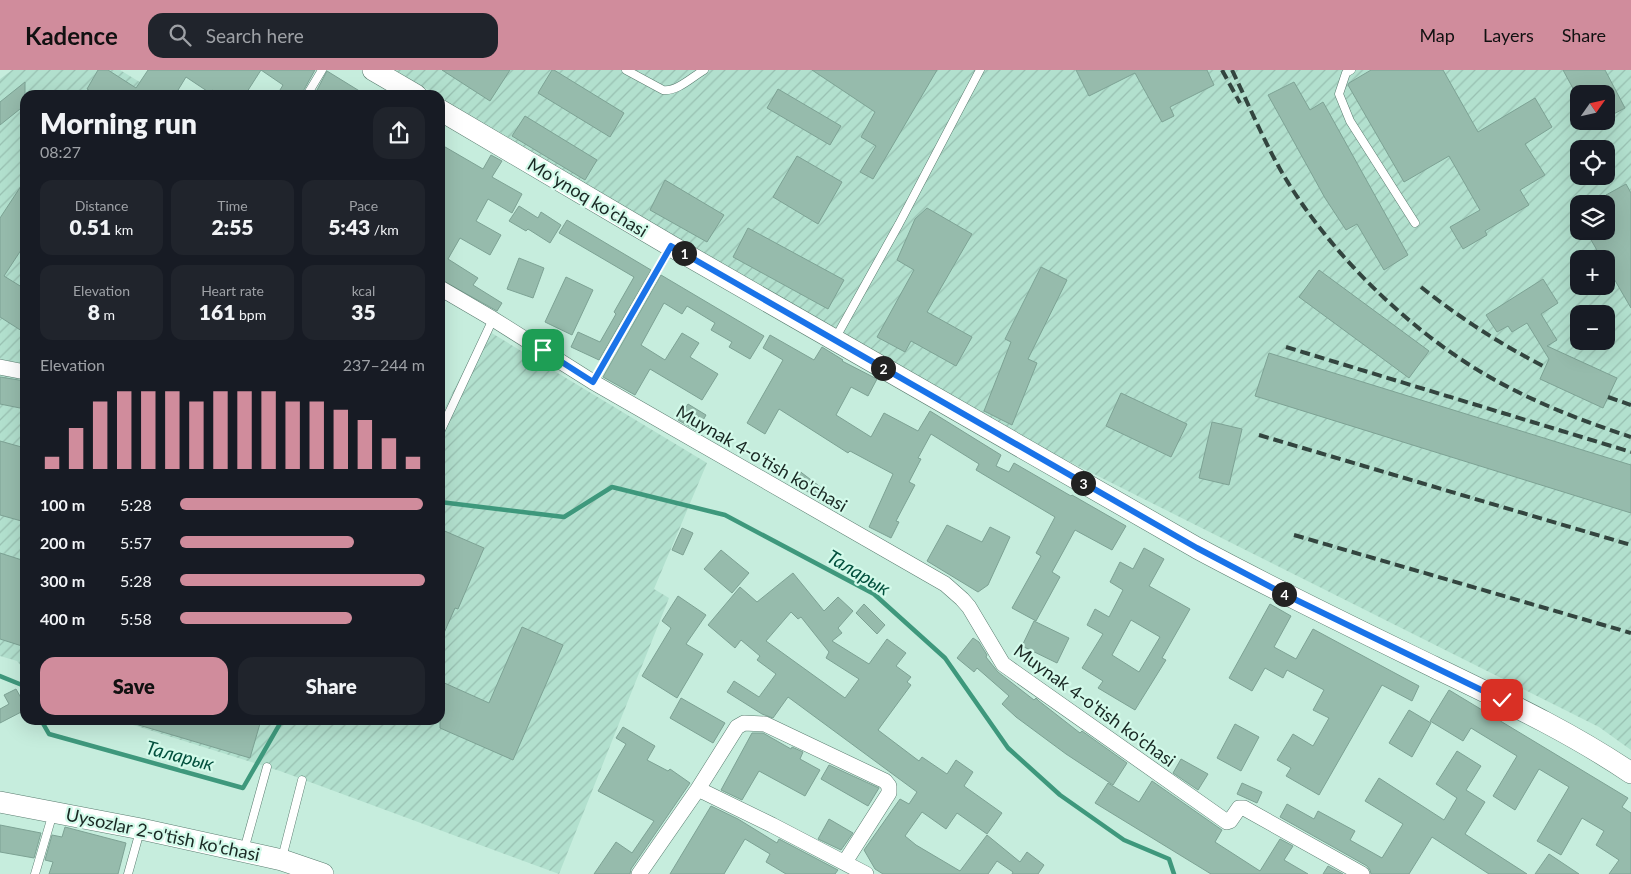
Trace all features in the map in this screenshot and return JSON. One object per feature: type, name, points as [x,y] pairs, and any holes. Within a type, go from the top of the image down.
[{"type":"street","points":[[385,75],[408,90]]},
{"type":"street","name":"Moʻynoq ko'chasi","points":[[445,113],[671,246],[1197,548],[1286,595],[1549,723],[1595,749],[1631,773]]},
{"type":"street","name":"Muynak 4-o'tish ko'chasi","points":[[445,291],[593,382],[945,584],[969,608],[1003,664],[1227,822],[1230,821],[1239,808],[1244,808],[1362,874]]},
{"type":"street","points":[[0,367],[20,371]]},
{"type":"street","points":[[639,874],[698,789],[737,727],[744,723],[765,724],[885,781],[889,786],[889,793],[845,862]]},
{"type":"street","points":[[698,789],[866,874]]},
{"type":"street","name":"Uysozlar 2-o'tish ko'chasi","points":[[0,802],[141,829],[282,860],[323,874]]},
{"type":"lane","points":[[311,90],[322,70]]},
{"type":"lane","points":[[626,70],[667,91],[674,89],[704,70]]},
{"type":"lane","points":[[834,340],[899,224],[980,70]]},
{"type":"lane","points":[[1351,70],[1346,73],[1339,94],[1350,121],[1415,223]]},
{"type":"lane","points":[[593,382],[671,246]]},
{"type":"lane","points":[[445,421],[493,319]]},
{"type":"lane","points":[[243,852],[267,767]]},
{"type":"lane","points":[[282,860],[302,780]]},
{"type":"lane","points":[[34,874],[53,811]]},
{"type":"lane","points":[[128,874],[141,829]]},
{"type":"shaded area","points":[[12,70],[120,70],[153,90],[20,90],[20,363],[0,359],[0,79]]},
{"type":"shaded area","points":[[395,70],[1631,70],[1631,750],[1599,727],[994,424],[445,100],[445,90],[429,90]]},
{"type":"shaded area","points":[[485,329],[707,463],[654,589],[669,598],[559,874],[280,771],[133,725],[445,725],[445,407]]},
{"type":"shaded area","points":[[0,372],[20,376],[20,665],[17,661],[0,656]]},
{"type":"building","points":[[98,70],[108,70],[136,88],[148,70],[261,70],[248,90],[206,90],[186,77],[178,90],[87,89]]},
{"type":"building","points":[[261,70],[315,70],[304,90],[280,90],[283,85]]},
{"type":"building","points":[[442,70],[510,70],[490,101]]},
{"type":"building","points":[[552,70],[624,113],[610,137],[538,93]]},
{"type":"building","points":[[812,70],[937,70],[873,179],[860,172],[876,146],[861,137],[875,112]]},
{"type":"building","points":[[1076,70],[1207,70],[1214,85],[1170,107],[1174,116],[1162,122],[1135,73],[1089,96]]},
{"type":"building","points":[[1371,70],[1443,70],[1478,132],[1535,98],[1552,127],[1525,144],[1545,175],[1520,190],[1529,205],[1485,231],[1487,235],[1463,249],[1450,227],[1480,210],[1449,156],[1404,182],[1348,85]]},
{"type":"building","points":[[1563,70],[1605,70],[1613,85],[1571,85]]},
{"type":"building","points":[[327,71],[358,90],[317,90]]},
{"type":"building","points":[[25,82],[25,90],[20,90],[20,109],[0,125],[0,102]]},
{"type":"building","points":[[1294,82],[1310,110],[1323,102],[1408,255],[1384,270],[1357,224],[1346,230],[1325,198],[1268,95]]},
{"type":"building","points":[[778,89],[841,126],[830,145],[767,108]]},
{"type":"building","points":[[1615,89],[1625,108],[1615,113]]},
{"type":"building","points":[[525,116],[597,160],[585,180],[512,136]]},
{"type":"building","points":[[445,147],[483,169],[491,155],[502,161],[492,177],[522,194],[512,213],[488,199],[476,221],[501,235],[490,255],[460,238],[448,259],[478,278],[473,285],[502,303],[497,311],[445,282]]},
{"type":"building","points":[[797,156],[842,182],[818,224],[773,197]]},
{"type":"building","points":[[665,180],[724,215],[707,242],[650,210]]},
{"type":"building","points":[[1626,184],[1631,193],[1631,308],[1615,280],[1615,250],[1597,250],[1591,240],[1615,240],[1615,195],[1606,195]]},
{"type":"building","points":[[20,188],[20,252],[4,276],[20,286],[20,330],[0,317],[0,218]]},
{"type":"building","points":[[519,206],[538,218],[541,212],[561,225],[550,243],[528,229],[526,231],[509,221]]},
{"type":"building","points":[[927,208],[972,234],[927,312],[972,337],[956,366],[911,341],[905,352],[877,337],[914,270],[897,260],[915,219]]},
{"type":"building","points":[[567,220],[651,270],[599,360],[571,347],[578,332],[600,342],[634,277],[559,233]]},
{"type":"building","points":[[748,228],[844,280],[828,309],[733,257]]},
{"type":"building","points":[[519,258],[544,268],[533,298],[507,289]]},
{"type":"building","points":[[1041,267],[1067,280],[1028,359],[1037,363],[1012,425],[984,411],[1011,342],[1005,339]]},
{"type":"building","points":[[1319,270],[1429,351],[1409,378],[1299,297]]},
{"type":"building","points":[[661,275],[764,336],[750,359],[729,347],[732,342],[711,330],[715,323],[687,306],[682,314],[664,303],[641,345],[665,360],[682,333],[699,343],[690,357],[718,374],[702,400],[650,369],[635,395],[603,377]]},
{"type":"building","points":[[566,277],[593,290],[572,335],[545,322]]},
{"type":"building","points":[[1543,279],[1558,303],[1541,314],[1557,340],[1547,346],[1617,378],[1603,408],[1540,379],[1549,359],[1527,323],[1512,332],[1508,326],[1497,332],[1486,315]]},
{"type":"building","points":[[770,335],[814,360],[822,347],[842,361],[877,379],[868,396],[851,387],[836,415],[871,437],[884,413],[918,431],[930,411],[1001,455],[996,466],[1009,472],[1014,463],[1126,526],[1112,550],[1075,530],[1052,572],[1060,577],[1036,621],[1012,608],[1041,556],[1036,553],[1055,517],[976,470],[979,464],[931,434],[918,458],[921,459],[909,482],[915,485],[896,521],[899,522],[891,538],[869,527],[893,474],[850,451],[848,453],[779,409],[765,434],[747,423],[783,360],[763,348]]},
{"type":"building","points":[[1269,353],[1631,465],[1631,513],[1255,396]]},
{"type":"building","points":[[0,377],[20,380],[20,408],[0,404]]},
{"type":"building","points":[[1121,393],[1187,424],[1171,457],[1106,426]]},
{"type":"building","points":[[688,404],[706,415],[697,431],[678,420]]},
{"type":"building","points":[[1212,422],[1242,429],[1229,485],[1199,478]]},
{"type":"building","points":[[0,441],[20,447],[20,521],[0,515]]},
{"type":"building","points":[[798,470],[831,495],[825,504],[791,480]]},
{"type":"building","points":[[947,525],[982,542],[990,527],[1010,537],[988,585],[978,592],[927,561]]},
{"type":"building","points":[[682,528],[693,533],[683,555],[672,550]]},
{"type":"building","points":[[445,531],[484,548],[458,609],[455,608],[445,631]]},
{"type":"building","points":[[1144,548],[1164,559],[1149,586],[1190,609],[1162,658],[1166,660],[1135,710],[1098,688],[1103,681],[1082,668],[1103,634],[1087,625],[1095,609],[1109,617],[1123,590],[1110,582],[1120,562],[1133,569]],"holes":[[[1131,620],[1160,637],[1139,672],[1112,655]]]},
{"type":"building","points":[[721,550],[749,573],[732,593],[704,569]]},
{"type":"building","points":[[0,553],[20,559],[20,645],[0,639]]},
{"type":"building","points":[[793,573],[824,611],[838,597],[853,611],[838,628],[842,633],[832,641],[869,664],[887,639],[906,653],[896,666],[911,677],[907,682],[911,685],[878,730],[919,761],[922,757],[947,774],[956,760],[973,772],[964,786],[1002,813],[987,834],[957,813],[946,829],[922,812],[905,836],[916,845],[960,871],[987,835],[1020,862],[1027,852],[1044,865],[1038,874],[1012,874],[1013,872],[997,861],[988,874],[883,874],[875,869],[864,850],[900,799],[909,804],[917,792],[788,697],[773,718],[762,714],[727,692],[734,681],[759,697],[776,674],[757,660],[760,656],[741,640],[735,648],[708,625],[740,587],[757,602]],"holes":[[[791,612],[798,619],[801,617],[829,652],[826,658],[859,679],[845,698],[766,641]]]},
{"type":"building","points":[[678,596],[706,615],[686,644],[703,654],[677,698],[642,676],[671,628],[662,621]]},
{"type":"building","points":[[864,604],[885,625],[877,634],[856,613]]},
{"type":"building","points":[[1270,604],[1291,616],[1274,647],[1296,659],[1313,629],[1419,686],[1412,701],[1382,685],[1319,795],[1286,776],[1291,768],[1277,760],[1293,734],[1313,746],[1329,718],[1313,710],[1324,690],[1287,670],[1283,678],[1265,668],[1252,691],[1229,678]]},
{"type":"building","points":[[1034,621],[1069,638],[1057,663],[1022,646]]},
{"type":"building","points":[[522,627],[563,645],[513,760],[440,728],[440,725],[445,725],[445,683],[489,703]]},
{"type":"building","points":[[973,638],[979,642],[987,655],[986,657],[998,672],[1034,700],[1036,698],[1080,733],[1082,731],[1127,763],[1113,785],[1066,754],[1016,717],[1002,704],[1009,696],[977,668],[974,672],[957,658]]},
{"type":"building","points":[[16,689],[20,696],[20,713],[0,723],[0,709],[9,704],[4,695]]},
{"type":"building","points":[[1449,690],[1628,798],[1622,807],[1631,813],[1631,874],[1609,874],[1619,860],[1596,845],[1604,831],[1582,818],[1561,855],[1537,841],[1569,787],[1539,769],[1515,810],[1493,796],[1517,756],[1471,728],[1463,741],[1430,721]]},
{"type":"building","points":[[681,698],[725,723],[713,743],[670,718]]},
{"type":"building","points":[[1409,710],[1431,723],[1412,757],[1389,743]]},
{"type":"building","points":[[1235,724],[1259,737],[1241,771],[1217,758]]},
{"type":"building","points":[[139,725],[260,725],[250,758]]},
{"type":"building","points":[[623,727],[655,746],[647,760],[668,771],[670,769],[690,783],[631,869],[630,874],[594,874],[616,842],[632,853],[654,821],[598,791],[626,744],[616,738]]},
{"type":"building","points":[[752,733],[763,733],[791,749],[792,747],[803,752],[800,759],[820,770],[805,796],[759,771],[742,800],[721,790]]},
{"type":"building","points":[[1457,751],[1481,766],[1466,790],[1485,802],[1465,834],[1527,874],[1489,874],[1432,837],[1409,874],[1371,874],[1367,866],[1280,817],[1287,804],[1314,819],[1318,811],[1355,831],[1350,840],[1382,858],[1403,824],[1365,801],[1379,778],[1444,820],[1457,798],[1436,784]]},
{"type":"building","points":[[1181,759],[1208,774],[1198,790],[1173,773]]},
{"type":"building","points":[[829,765],[879,788],[868,806],[821,779]]},
{"type":"building","points":[[1152,781],[1222,830],[1215,842],[1260,871],[1280,839],[1293,846],[1284,860],[1308,874],[1211,874],[1095,803],[1108,783],[1139,802]]},
{"type":"building","points":[[1242,783],[1262,792],[1257,803],[1237,794]]},
{"type":"building","points":[[711,806],[738,819],[777,843],[779,839],[838,870],[835,874],[786,874],[766,862],[770,854],[745,839],[724,874],[670,874]]},
{"type":"building","points":[[829,819],[853,833],[841,850],[818,839]]},
{"type":"building","points":[[0,825],[41,833],[34,858],[0,852]]},
{"type":"building","points":[[65,827],[126,843],[118,874],[49,874],[53,862],[45,860],[52,835],[62,837]]},
{"type":"building","points":[[1549,854],[1579,874],[1535,874]]},
{"type":"building","points":[[1328,866],[1343,874],[1323,874]]},
{"type":"waterway","name":"Таларык","points":[[445,503],[564,517],[612,487],[725,515],[874,594],[945,658],[1008,748],[1060,795],[1124,840],[1169,859],[1174,874]]},
{"type":"waterway","name":"Таларык","points":[[0,676],[20,684]]},
{"type":"waterway","name":"Таларык","points":[[44,725],[49,734],[243,788],[279,725]]},
{"type":"railway","points":[[1222,70],[1240,103]]},
{"type":"railway","points":[[1232,70],[1273,157],[1298,198],[1343,256],[1395,308],[1452,353],[1517,392],[1554,409],[1631,437]]},
{"type":"railway","points":[[1421,287],[1481,330],[1545,367]]},
{"type":"railway","points":[[1286,347],[1631,452]]},
{"type":"railway","points":[[1608,397],[1631,405]]},
{"type":"railway","points":[[1259,435],[1631,545]]},
{"type":"railway","points":[[1294,535],[1631,633]]},
{"type":"route","points":[[543,350],[593,382],[671,246],[1197,548],[1286,595],[1502,700]]}]
